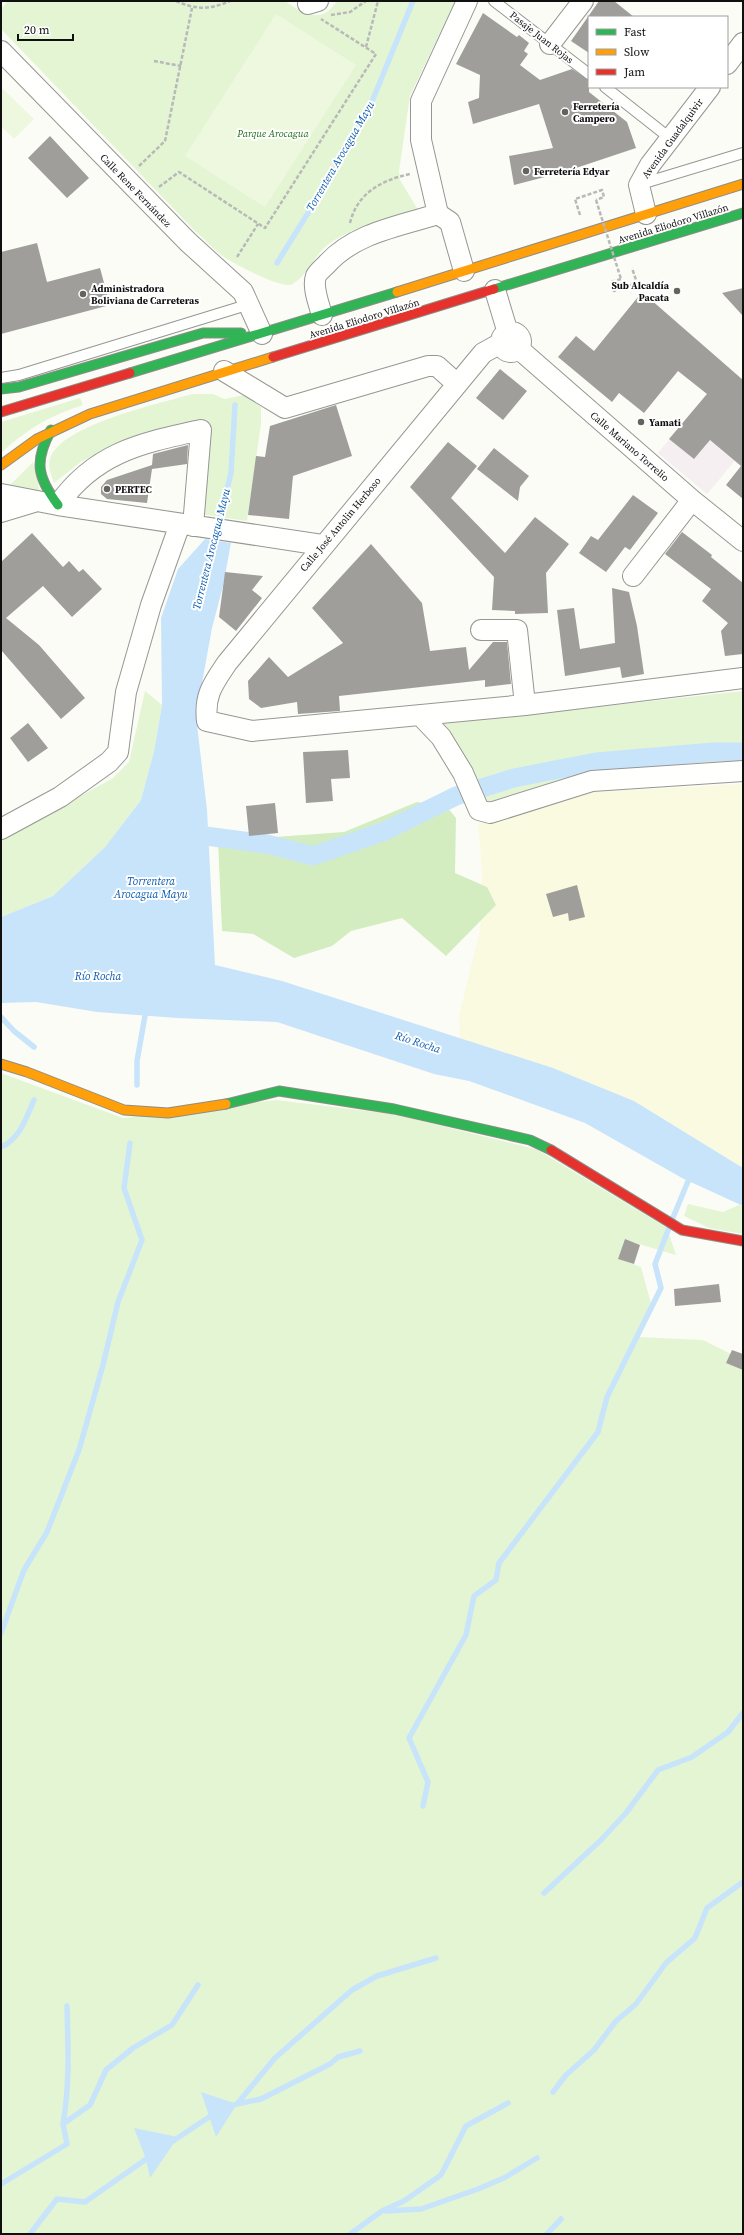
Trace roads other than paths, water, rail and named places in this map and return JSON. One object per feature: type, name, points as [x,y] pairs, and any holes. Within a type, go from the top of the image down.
[{"type":"main road","name":"Avenida Eliodoro Villazón","points":[[1,412],[262,334],[743,184]]},
{"type":"main road","name":"Avenida Eliodoro Villazón","points":[[1,465],[31,441],[51,430],[104,408],[495,290],[743,213]]},
{"type":"main road","points":[[1,389],[19,387],[203,333],[262,334]]},
{"type":"main road","points":[[51,430],[41,449],[38,466],[44,485],[58,505]]},
{"type":"main road","points":[[1,1064],[27,1072],[124,1110],[168,1113],[223,1104],[279,1091],[394,1109],[481,1128],[530,1140],[553,1151],[682,1230],[743,1241]]},
{"type":"street","points":[[464,270],[450,222],[438,214],[421,140],[421,101],[467,1]]},
{"type":"street","points":[[550,44],[583,1]]},
{"type":"street","points":[[728,63],[743,43]]},
{"type":"street","name":"Calle Rene Fernández","points":[[1,51],[188,242],[243,292],[250,304],[262,334]]},
{"type":"street","name":"Avenida Guadalquivir","points":[[646,214],[639,185],[670,139],[709,88]]},
{"type":"street","points":[[322,315],[316,290],[316,276],[334,255],[350,244],[368,236],[438,214]]},
{"type":"street","points":[[495,290],[509,342]]},
{"type":"street","name":"Calle José Antolin Herboso","points":[[420,715],[252,731],[207,721],[205,706],[210,687],[227,662],[322,545],[483,353],[509,342]]},
{"type":"street","name":"Calle Mariano Torrelio","points":[[509,342],[692,500],[743,541]]},
{"type":"street","points":[[224,371],[285,408],[428,366],[437,366],[457,384]]},
{"type":"street","points":[[1,829],[60,797],[109,762],[118,752],[126,692],[151,605],[193,526],[201,430],[145,442],[114,454],[71,486],[58,505]]},
{"type":"street","points":[[1,494],[58,505],[322,545]]},
{"type":"street","points":[[633,576],[692,500]]},
{"type":"street","points":[[1,512],[37,501]]},
{"type":"street","points":[[481,630],[517,630],[525,705]]},
{"type":"street","points":[[420,715],[525,705],[743,678]]},
{"type":"street","points":[[420,715],[441,737],[463,773],[479,810],[490,813],[592,781],[743,771]]},
{"type":"lane","name":"Pasaje Juan Rojas","points":[[494,1],[588,73]]},
{"type":"lane","points":[[606,88],[670,139]]},
{"type":"lane","points":[[639,185],[743,153]]},
{"type":"lane","points":[[1,378],[19,375],[250,304]]},
{"type":"water","name":"Río Rocha","points":[[205,539],[231,543],[223,586],[212,628],[196,716],[207,810],[215,965],[282,981],[553,1068],[634,1101],[743,1168],[743,1206],[682,1178],[585,1123],[469,1081],[434,1074],[277,1022],[177,1018],[97,1012],[36,1002],[1,1003],[1,917],[53,896],[105,847],[141,800],[154,751],[162,705],[161,618],[178,569]]},
{"type":"water","points":[[201,2092],[237,2104],[216,2137]]},
{"type":"water","points":[[134,2128],[178,2137],[150,2178],[146,2159]]},
{"type":"waterway","name":"Torrentera Arocagua Mayu","points":[[277,263],[339,163],[369,109],[413,1]]},
{"type":"waterway","name":"Torrentera Arocagua Mayu","points":[[213,547],[231,473],[235,405]]},
{"type":"waterway","points":[[183,833],[267,844],[313,856],[385,831],[456,796],[514,778],[596,762],[713,752],[743,752]]},
{"type":"waterway","points":[[137,1085],[137,1061],[146,1010]]},
{"type":"waterway","points":[[1,1017],[14,1031],[34,1047]]},
{"type":"waterway","points":[[1,1147],[13,1139],[18,1133],[34,1100]]},
{"type":"waterway","points":[[1,1633],[24,1570],[47,1532],[79,1450],[103,1365],[118,1302],[142,1240],[124,1188],[130,1143]]},
{"type":"waterway","points":[[672,1220],[691,1174]]},
{"type":"waterway","points":[[423,1806],[428,1782],[409,1738],[466,1635],[474,1596],[496,1580],[499,1563],[598,1432],[607,1397],[661,1288],[655,1264],[669,1228]]},
{"type":"waterway","points":[[544,1893],[601,1840],[626,1813],[658,1770],[692,1757],[728,1732],[743,1713]]},
{"type":"waterway","points":[[553,2092],[566,2075],[594,2050],[616,2021],[636,2004],[666,1963],[695,1938],[707,1908],[743,1882]]},
{"type":"waterway","points":[[231,2106],[237,2104],[275,2058],[352,1990],[377,1976],[436,1958]]},
{"type":"waterway","points":[[1,2184],[67,2144],[63,2124],[90,2105],[106,2070],[133,2048],[172,2025],[198,1985]]},
{"type":"waterway","points":[[63,2124],[68,2080],[67,2006]]},
{"type":"waterway","points":[[237,2104],[261,2099],[330,2064],[338,2057],[360,2051]]},
{"type":"waterway","points":[[350,2234],[382,2211],[404,2201],[441,2175],[466,2126],[508,2103]]},
{"type":"waterway","points":[[173,2141],[215,2113]]},
{"type":"waterway","points":[[30,2234],[57,2199],[85,2202],[152,2155]]},
{"type":"waterway","points":[[386,2211],[421,2209],[478,2189],[504,2178],[537,2158]]},
{"type":"waterway","points":[[547,2234],[561,2219]]},
{"type":"place","name":"Ferretería Campero","points":[[565,112]]},
{"type":"place","name":"Ferretería Edyar","points":[[526,171]]},
{"type":"place","name":"Sub Alcaldía Pacata","points":[[677,291]]},
{"type":"place","name":"Administradora Boliviana de Carreteras","points":[[83,294]]},
{"type":"place","name":"Yamati","points":[[641,422]]},
{"type":"place","name":"PERTEC","points":[[107,489]]},
{"type":"park label","name":"Parque Arocagua","points":[[273,133]]}]
